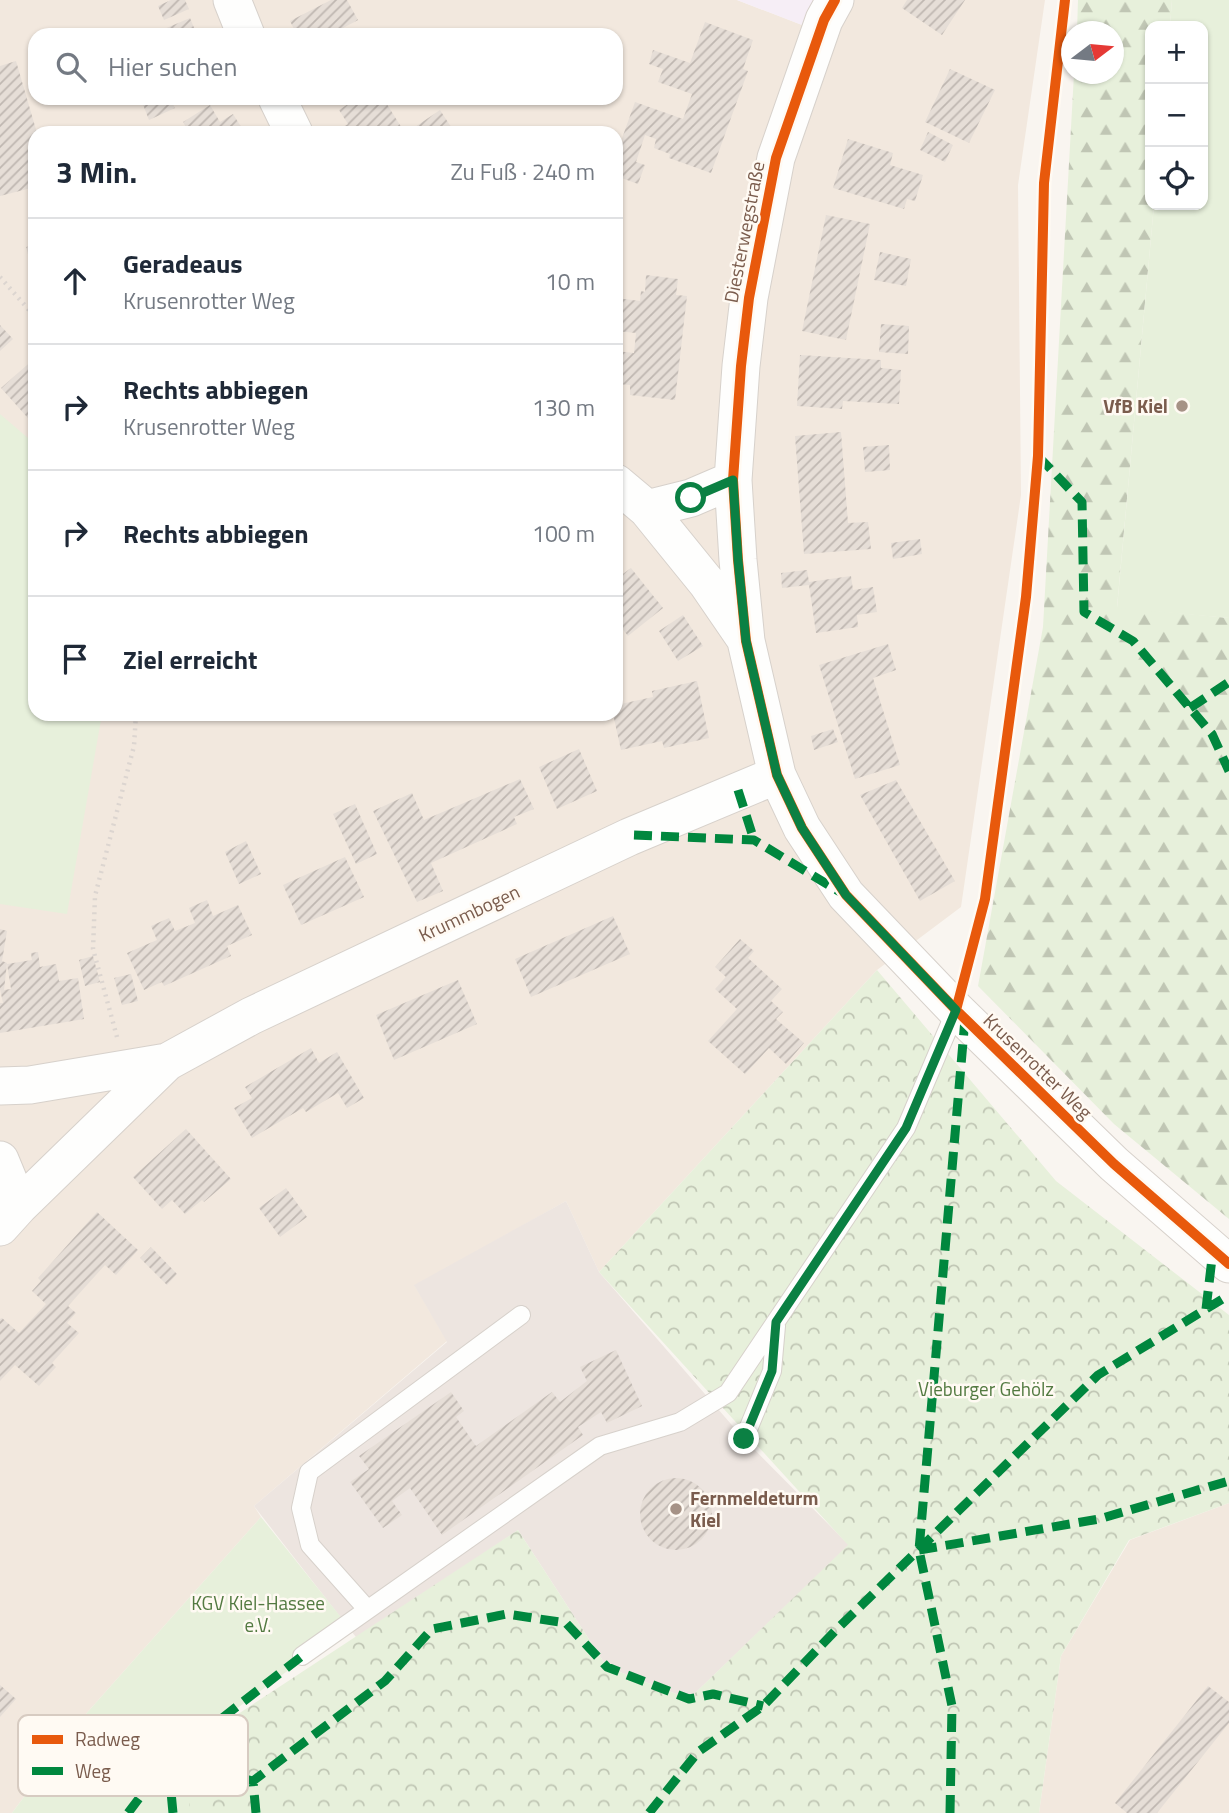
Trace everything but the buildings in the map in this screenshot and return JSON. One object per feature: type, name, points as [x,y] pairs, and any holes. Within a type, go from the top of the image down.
[{"type":"street","points":[[232,0],[243,28]]},
{"type":"street","name":"Diesterwegstraße","points":[[733,480],[749,298],[776,158],[829,2]]},
{"type":"street","points":[[280,105],[291,126]]},
{"type":"street","points":[[647,509],[691,498],[733,480]]},
{"type":"street","name":"Krusenrotter Weg","points":[[733,480],[746,641],[777,775],[802,828],[846,895],[961,1015],[1114,1164],[1229,1264]]},
{"type":"street","name":"Krusenrotter Weg","points":[[623,489],[647,509],[707,583],[746,641]]},
{"type":"street","name":"Krummbogen","points":[[9,1216],[167,1062],[251,1016],[629,837],[777,775]]},
{"type":"street","name":"Krummbogen","points":[[0,1086],[30,1085],[167,1062]]},
{"type":"street","name":"Krummbogen","points":[[0,1160],[9,1216]]},
{"type":"lane","points":[[302,1656],[600,1446],[680,1422],[728,1393],[906,1128],[961,1015]]},
{"type":"lane","points":[[367,1608],[310,1545],[300,1508],[309,1472],[521,1315]]},
{"type":"lane","points":[[744,1439],[772,1371],[776,1322]]},
{"type":"path","points":[[0,277],[28,309]]},
{"type":"path","points":[[125,1068],[93,949],[95,896],[134,746],[136,721]]},
{"type":"shaded area","points":[[0,0],[737,0],[802,25],[813,0],[1045,0],[1018,185],[1021,495],[961,907],[877,970],[599,1272],[566,1201],[415,1286],[447,1341],[254,1506],[261,1517],[85,1715],[18,1715],[18,1796],[25,1796],[12,1813],[0,1813]]},
{"type":"shaded area","points":[[737,0],[813,0],[802,25]]},
{"type":"shaded area","points":[[566,1201],[599,1272],[744,1439],[849,1545],[689,1699],[607,1667],[518,1530],[359,1641],[254,1506],[447,1342],[414,1285]]},
{"type":"shaded area","points":[[1229,1503],[1229,1813],[1039,1813],[1061,1656],[1130,1540]]},
{"type":"green space","points":[[1078,0],[1172,0],[1170,21],[1145,21],[1145,210],[1154,210],[1117,607],[1229,618],[1229,1219],[1114,1124],[978,986],[1043,627],[1073,84],[1124,84],[1124,21],[1077,21]]},
{"type":"green space","name":"VfB Kiel","points":[[1172,0],[1229,0],[1229,618],[1117,608],[1154,210],[1208,210],[1208,21],[1170,21]]},
{"type":"green space","points":[[0,414],[28,438],[28,721],[101,721],[67,914],[0,904]]},
{"type":"green space","name":"Vieburger Gehölz","points":[[877,970],[1056,1181],[1229,1315],[1229,1503],[1129,1540],[1061,1656],[1039,1813],[174,1813],[172,1796],[248,1796],[248,1715],[236,1715],[518,1530],[607,1667],[689,1699],[848,1545],[599,1272]]},
{"type":"green space","name":"KGV Kiel-Hassee e.V.","points":[[261,1517],[348,1626],[228,1715],[85,1715]]},
{"type":"green space","name":"KGV Kiel-Hassee e.V.","points":[[25,1796],[189,1796],[190,1813],[12,1813]]},
{"type":"marked path","points":[[1038,456],[1082,502],[1084,612],[1133,641],[1212,734],[1229,771]]},
{"type":"marked path","points":[[1190,708],[1229,682]]},
{"type":"marked path","points":[[738,790],[754,840]]},
{"type":"marked path","points":[[634,835],[754,840],[840,892]]},
{"type":"marked path","points":[[950,1813],[952,1706],[919,1550],[965,1019]]},
{"type":"marked path","points":[[1206,1309],[1213,1250]]},
{"type":"marked path","points":[[649,1813],[698,1752],[763,1706],[836,1630],[1098,1375],[1229,1295]]},
{"type":"marked path","points":[[919,1550],[1099,1519],[1229,1481]]},
{"type":"marked path","points":[[256,1813],[253,1781],[385,1681],[432,1629],[507,1614],[566,1623],[607,1667],[689,1699],[713,1694],[763,1706]]},
{"type":"marked path","points":[[226,1715],[302,1656]]},
{"type":"marked path","points":[[248,1780],[253,1781]]},
{"type":"marked path","points":[[128,1813],[141,1796]]},
{"type":"marked path","points":[[171,1796],[173,1813]]},
{"type":"cycle path","points":[[835,0],[824,20],[776,158],[749,298],[741,366],[733,480],[738,560],[746,641],[777,775],[802,828],[846,895],[956,1010],[1114,1164],[1229,1264]]},
{"type":"cycle path","points":[[956,1010],[985,899],[1026,597],[1038,456],[1044,183],[1065,0]]},
{"type":"place","name":"VfB Kiel","points":[[1182,406]]},
{"type":"place","name":"Fernmeldeturm Kiel","points":[[676,1509]]},
{"type":"route","points":[[691,498],[733,480],[746,641],[777,775],[802,828],[846,895],[956,1010],[906,1128],[776,1322],[772,1371],[744,1439]]}]
